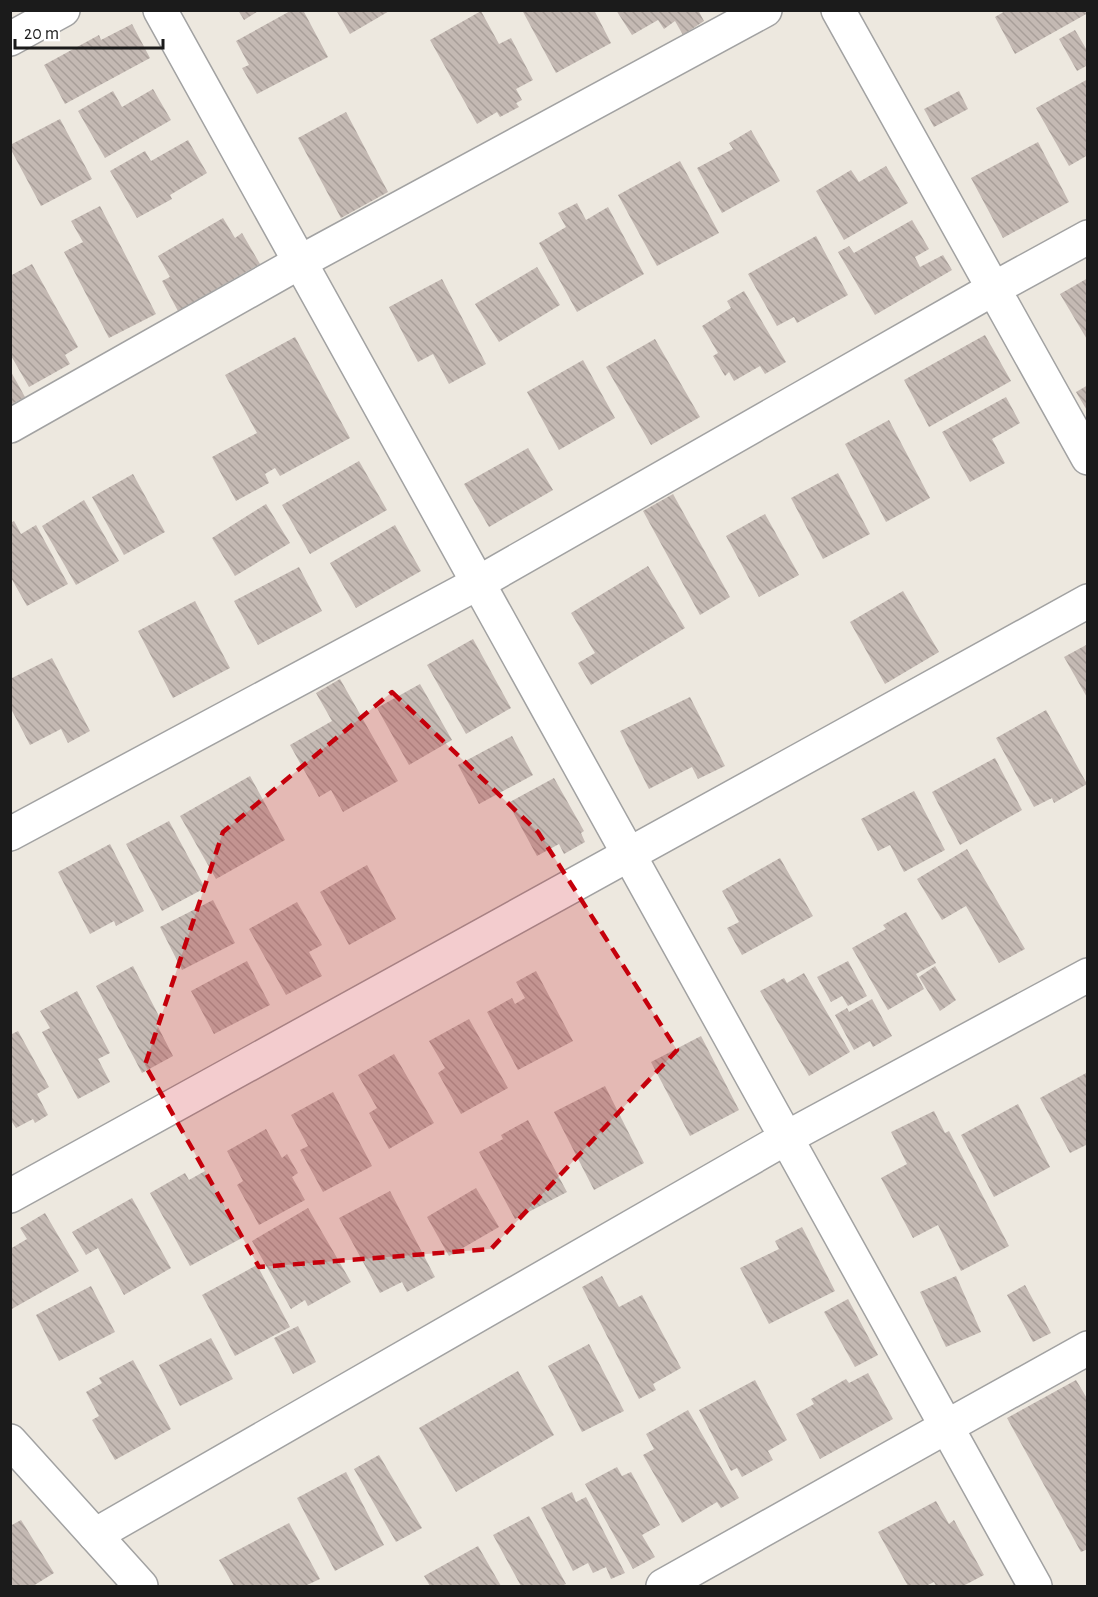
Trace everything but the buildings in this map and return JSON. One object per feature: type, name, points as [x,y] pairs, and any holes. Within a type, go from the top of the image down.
[{"type":"street","points":[[10,39],[63,10]]},
{"type":"street","points":[[160,10],[1035,1587]]},
{"type":"street","points":[[10,426],[300,262],[765,10]]},
{"type":"street","points":[[838,10],[1088,458]]},
{"type":"street","points":[[10,834],[478,584],[1088,237]]},
{"type":"street","points":[[10,1196],[1088,601]]},
{"type":"street","points":[[95,1535],[786,1138],[1088,975]]},
{"type":"street","points":[[663,1587],[1088,1348]]},
{"type":"street","points":[[10,1441],[95,1535],[131,1584]]},
{"type":"highlighted area","points":[[392,692],[538,832],[677,1050],[491,1249],[259,1267],[145,1065],[223,832]]}]
